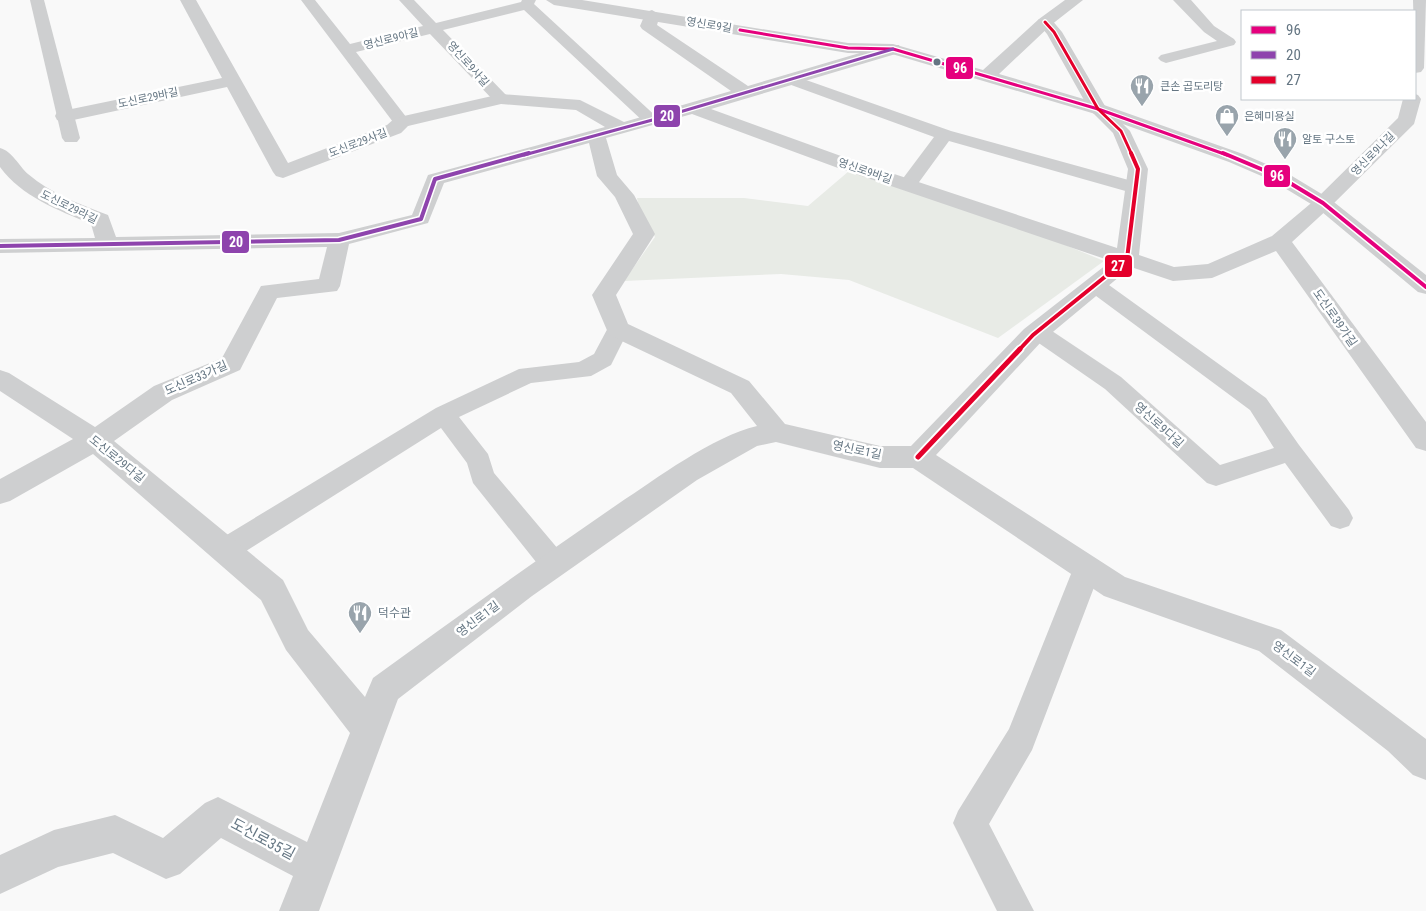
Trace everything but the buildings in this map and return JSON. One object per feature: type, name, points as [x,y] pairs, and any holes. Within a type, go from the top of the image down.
[{"type":"street","name":"도신로29사길","points":[[188,0],[283,172],[394,129],[402,122],[500,99],[580,106],[621,128]]},
{"type":"street","name":"영신로9길","points":[[554,0],[649,8],[848,48],[893,49],[1098,109],[1236,158],[1280,177],[1323,203],[1426,287]]},
{"type":"street","points":[[987,76],[1044,22],[1075,0]]},
{"type":"street","points":[[1416,64],[1422,43],[1421,0]]},
{"type":"street","points":[[744,92],[648,26],[649,8],[768,19]]},
{"type":"street","points":[[918,457],[1038,332],[1127,259],[1138,170],[1122,131],[1098,109],[1054,32],[1044,22]]},
{"type":"street","points":[[815,27],[862,35],[893,49]]},
{"type":"street","points":[[0,246],[339,240],[421,219],[435,179],[652,120],[893,49]]},
{"type":"street","name":"도신로29바길","points":[[64,116],[232,81]]},
{"type":"street","name":"영신로9나길","points":[[1323,203],[1407,120],[1412,100]]},
{"type":"street","name":"영신로9바길","points":[[692,108],[908,185]]},
{"type":"street","points":[[596,135],[607,176],[624,195],[644,234],[604,295],[618,329],[740,387],[776,432]]},
{"type":"street","name":"도신로29라길","points":[[0,154],[6,164],[34,191],[100,220],[108,245]]},
{"type":"street","points":[[908,185],[1173,274],[1212,271],[1280,241],[1323,203]]},
{"type":"street","name":"도신로33가길","points":[[0,493],[95,440],[162,393],[231,364],[269,291],[329,286],[339,240]]},
{"type":"street","name":"도신로39가길","points":[[1280,241],[1305,273],[1365,360],[1426,441]]},
{"type":"street","name":"도신로29다길","points":[[0,379],[95,440],[272,590],[298,640],[370,729]]},
{"type":"street","name":"영신로1길","points":[[299,911],[385,689],[554,564],[687,472],[750,438],[776,432],[880,457],[918,457],[1114,587],[1270,640],[1400,738],[1426,762]]},
{"type":"street","name":"도신로35길","points":[[0,875],[54,849],[115,834],[166,860],[218,816],[316,867]]},
{"type":"lane","points":[[38,0],[64,116],[71,138]]},
{"type":"lane","name":"영신로9아길","points":[[308,0],[402,122]]},
{"type":"lane","name":"영신로9사길","points":[[406,0],[435,28],[500,99]]},
{"type":"lane","points":[[1166,58],[1229,42],[1209,29],[1186,3],[1180,0]]},
{"type":"lane","points":[[528,3],[652,120]]},
{"type":"lane","name":"영신로9사길","points":[[435,28],[528,3]]},
{"type":"lane","name":"영신로9아길","points":[[346,50],[435,28]]},
{"type":"lane","points":[[789,79],[945,135],[1136,188]]},
{"type":"lane","name":"영신로9바길","points":[[908,185],[945,135]]},
{"type":"lane","points":[[1095,285],[1258,404],[1290,452],[1340,518]]},
{"type":"lane","points":[[225,550],[444,414],[527,375],[583,370],[602,359],[618,329]]},
{"type":"lane","name":"영신로9다길","points":[[1038,332],[1113,383],[1216,476],[1290,452]]},
{"type":"lane","points":[[444,414],[479,461],[482,476],[554,564]]},
{"type":"lane","points":[[1016,911],[970,823],[1021,739],[1087,569]]},
{"type":"shaded area","points":[[849,171],[1003,219],[1104,261],[998,338],[849,280],[781,274],[624,281],[655,237],[639,208],[637,198],[744,198],[808,206]]},
{"type":"transit line","name":"27","points":[[918,457],[1033,335],[1127,259],[1138,169],[1121,131],[1098,109],[1054,32],[1045,22]]},
{"type":"transit line","name":"96","points":[[740,30],[848,48],[893,49],[1098,109],[1236,158],[1280,177],[1323,203],[1426,287]]},
{"type":"transit line","name":"20","points":[[0,246],[339,240],[421,219],[435,179],[656,119],[893,49]]},
{"type":"place","name":"큰손 곱도리탕","points":[[1142,107]]},
{"type":"place","name":"은혜미용실","points":[[1227,137]]},
{"type":"place","name":"알토 구스토","points":[[1285,160]]},
{"type":"place","name":"덕수관","points":[[360,634]]}]
